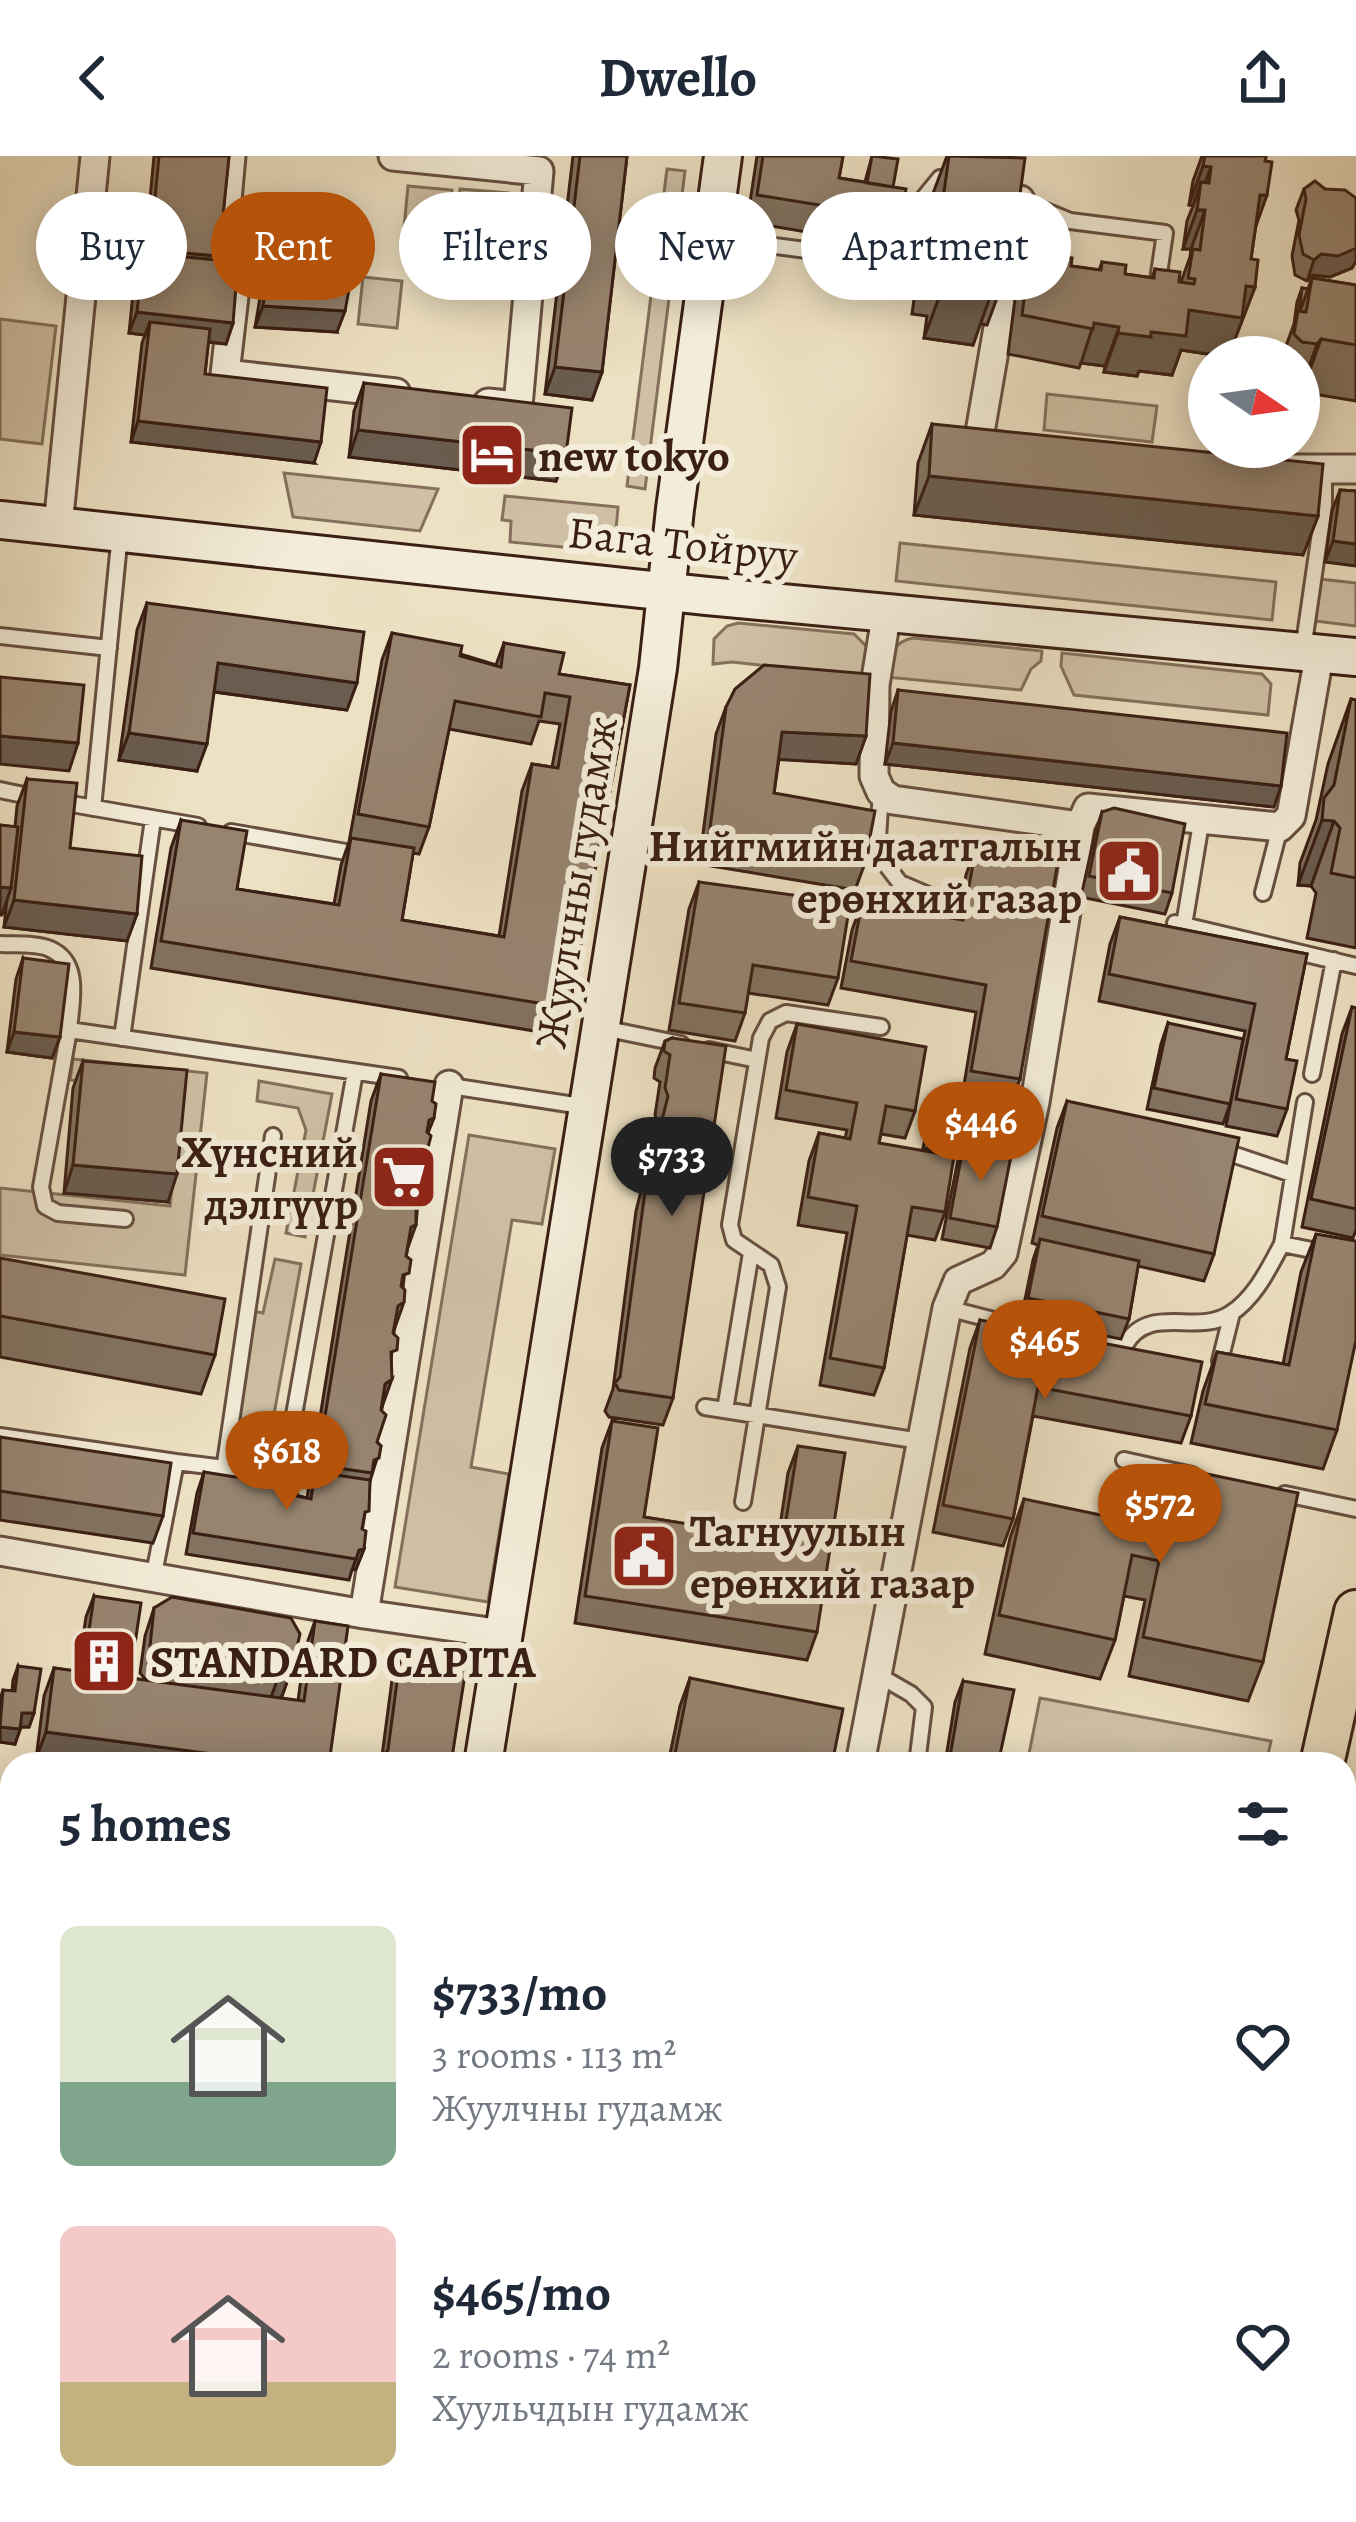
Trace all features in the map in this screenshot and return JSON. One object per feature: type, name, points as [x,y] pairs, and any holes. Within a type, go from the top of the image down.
[{"type":"main road","name":"Жуулчны гудамж","points":[[718,192],[723,156]]},
{"type":"main road","name":"Жуулчны гудамж","points":[[485,1752],[668,590],[704,300]]},
{"type":"main road","name":"Бага Тойруу","points":[[0,520],[1356,658]]},
{"type":"main road","points":[[1325,1752],[1351,1657],[1356,1612]]},
{"type":"street","points":[[58,526],[95,156]]},
{"type":"street","points":[[231,156],[221,266],[236,279],[226,374],[518,406],[539,171],[393,156]]},
{"type":"street","points":[[998,300],[978,444],[1024,449]]},
{"type":"street","points":[[1272,468],[1356,469]]},
{"type":"street","points":[[887,611],[875,685],[874,776],[881,792],[893,800],[1080,826]]},
{"type":"street","points":[[862,1752],[947,1308],[958,1281],[993,1265],[1003,1253],[1046,1105],[1080,826],[1088,808],[1280,827],[1291,816],[1311,655]]},
{"type":"street","points":[[364,1614],[449,1085]]},
{"type":"street","points":[[0,1551],[503,1634]]},
{"type":"lane","points":[[777,246],[906,263],[913,211],[940,178],[974,184]]},
{"type":"lane","points":[[1071,221],[1166,233],[1156,293],[1132,291]]},
{"type":"lane","points":[[1311,655],[1324,471]]},
{"type":"lane","points":[[93,808],[120,533]]},
{"type":"lane","points":[[0,636],[109,648]]},
{"type":"lane","points":[[0,790],[368,856]]},
{"type":"lane","points":[[881,792],[878,853],[900,883],[935,898]]},
{"type":"lane","points":[[1202,818],[1179,924],[1356,966]]},
{"type":"lane","points":[[122,1038],[152,819]]},
{"type":"lane","points":[[1263,893],[1280,827]]},
{"type":"lane","points":[[0,944],[50,948],[73,975],[69,1030],[41,1187],[45,1206],[58,1213],[125,1219]]},
{"type":"lane","points":[[1312,1074],[1334,961]]},
{"type":"lane","points":[[743,1502],[778,1287],[771,1265],[734,1240],[730,1226],[760,1038],[770,1021],[786,1013],[881,1027]]},
{"type":"lane","points":[[600,1027],[757,1060]]},
{"type":"lane","points":[[69,1030],[588,1107]]},
{"type":"lane","points":[[0,1436],[273,1474],[286,1460],[355,1072]]},
{"type":"lane","points":[[1091,1343],[1125,1345],[1139,1328],[1156,1321],[1210,1323],[1232,1312],[1261,1282],[1282,1244],[1305,1102]]},
{"type":"lane","points":[[224,1470],[273,1136]]},
{"type":"lane","points":[[1210,1148],[1292,1174]]},
{"type":"lane","points":[[1282,1244],[1356,1259]]},
{"type":"lane","points":[[725,1410],[752,1253]]},
{"type":"lane","points":[[226,1301],[248,1304]]},
{"type":"lane","points":[[947,1308],[1048,1334]]},
{"type":"lane","points":[[1220,1361],[1232,1312]]},
{"type":"lane","points":[[705,1407],[920,1442]]},
{"type":"lane","points":[[1124,1460],[1217,1480]]},
{"type":"lane","points":[[153,1579],[176,1462]]},
{"type":"lane","points":[[1263,1489],[1356,1509]]},
{"type":"lane","points":[[878,1675],[925,1707],[918,1752]]},
{"type":"shaded area","points":[[667,169],[685,171],[682,192],[664,192]]},
{"type":"shaded area","points":[[408,186],[452,190],[452,192],[407,192]]},
{"type":"shaded area","points":[[375,278],[399,281],[397,328],[358,324],[361,300],[375,300]]},
{"type":"shaded area","points":[[650,300],[669,300],[645,489],[627,486]]},
{"type":"shaded area","points":[[0,319],[56,326],[42,444],[0,439]]},
{"type":"shaded area","points":[[1047,394],[1157,406],[1152,442],[1044,430]]},
{"type":"shaded area","points":[[284,473],[438,489],[420,531],[293,517]]},
{"type":"shaded area","points":[[505,496],[618,507],[614,552],[510,542],[511,521],[502,520]]},
{"type":"shaded area","points":[[900,543],[1276,582],[1272,620],[896,581]]},
{"type":"shaded area","points":[[1320,579],[1356,583],[1356,626],[1315,621]]},
{"type":"shaded area","points":[[738,623],[854,634],[867,647],[868,672],[861,676],[713,664],[714,639],[727,626]]},
{"type":"shaded area","points":[[913,638],[1042,651],[1041,661],[1031,669],[1021,690],[886,677],[896,647]]},
{"type":"shaded area","points":[[1062,653],[1262,674],[1271,684],[1268,715],[1074,695],[1061,666]]},
{"type":"shaded area","points":[[73,1059],[207,1073],[185,1275],[0,1255],[0,1188],[170,1206],[182,1093],[70,1080]]},
{"type":"shaded area","points":[[259,1081],[332,1094],[305,1237],[286,1233],[306,1130],[298,1108],[257,1101]]},
{"type":"shaded area","points":[[469,1135],[555,1149],[542,1224],[512,1220],[471,1467],[509,1474],[488,1602],[395,1587]]},
{"type":"shaded area","points":[[275,1259],[301,1264],[266,1459],[250,1467],[223,1464],[252,1311],[263,1313]]},
{"type":"shaded area","points":[[1040,1698],[1271,1741],[1269,1752],[1029,1752]]},
{"type":"building","points":[[159,156],[229,156],[225,192],[211,192],[211,255],[187,253],[187,192],[156,192]]},
{"type":"building","points":[[580,156],[627,156],[623,192],[615,192],[615,260],[602,372],[555,367],[563,300],[591,300],[591,192],[576,192]]},
{"type":"building","points":[[763,156],[843,156],[839,178],[906,189],[801,192],[801,202],[777,198],[777,192],[757,192]]},
{"type":"building","points":[[872,156],[898,159],[893,187],[867,183]]},
{"type":"building","points":[[949,156],[1025,158],[1020,192],[944,192]]},
{"type":"building","points":[[1205,156],[1266,156],[1265,161],[1272,162],[1267,195],[1260,195],[1251,259],[1258,260],[1255,287],[1246,286],[1242,318],[1189,310],[1186,336],[1151,332],[1151,337],[1118,333],[1119,327],[1094,323],[1093,329],[1022,315],[1024,300],[1071,300],[1071,266],[1101,270],[1102,262],[1126,265],[1125,274],[1154,278],[1155,269],[1180,272],[1179,282],[1194,284],[1195,279],[1188,278],[1193,249],[1200,250],[1205,210],[1197,210],[1201,182],[1209,183],[1211,167],[1203,166]]},
{"type":"building","points":[[1315,181],[1356,198],[1356,248],[1338,256],[1321,254],[1314,260],[1303,254],[1299,235],[1304,189]]},
{"type":"building","points":[[187,257],[211,259],[211,300],[235,300],[233,323],[137,312],[138,300],[187,300]]},
{"type":"building","points":[[1312,278],[1356,285],[1356,345],[1296,336],[1298,311],[1306,312]]},
{"type":"building","points":[[264,300],[347,300],[345,311],[263,306]]},
{"type":"building","points":[[150,322],[210,329],[205,374],[327,388],[321,442],[138,421]]},
{"type":"building","points":[[364,383],[572,408],[566,454],[358,430]]},
{"type":"building","points":[[932,424],[1188,450],[1188,468],[1320,468],[1323,464],[1318,516],[929,476]]},
{"type":"building","points":[[1340,490],[1356,491],[1356,544],[1333,541]]},
{"type":"building","points":[[147,603],[364,632],[357,683],[218,663],[207,744],[129,733]]},
{"type":"building","points":[[392,633],[462,646],[460,656],[501,667],[504,643],[564,653],[559,674],[630,685],[569,1008],[161,941],[181,820],[247,831],[237,889],[339,905],[351,838],[414,848],[402,920],[504,937],[532,764],[558,768],[570,697],[545,693],[541,717],[455,701],[429,827],[358,814]]},
{"type":"building","points":[[764,665],[870,674],[866,736],[782,732],[774,793],[875,811],[865,863],[709,836],[726,707],[735,689]]},
{"type":"building","points":[[0,677],[84,685],[78,743],[0,736]]},
{"type":"building","points":[[898,690],[1287,733],[1281,786],[893,743]]},
{"type":"building","points":[[1351,699],[1356,700],[1356,878],[1331,873],[1340,828],[1334,821],[1322,820]]},
{"type":"building","points":[[27,779],[77,783],[70,848],[142,856],[137,914],[14,900]]},
{"type":"building","name":"Нийгмийн даатгалын ерөнхий газар","points":[[1114,808],[1185,824],[1172,893],[1089,876],[1102,812]]},
{"type":"building","points":[[0,825],[18,827],[11,888],[0,887]]},
{"type":"building","points":[[976,847],[1058,861],[1020,1079],[971,1071],[986,985],[851,961],[862,903],[963,920]]},
{"type":"building","points":[[699,882],[850,903],[838,978],[753,965],[745,1013],[679,1003]]},
{"type":"building","points":[[1120,917],[1307,954],[1286,1059],[1297,1061],[1287,1109],[1236,1099],[1255,1004],[1109,974]]},
{"type":"building","points":[[23,958],[69,964],[60,1037],[14,1032]]},
{"type":"building","points":[[1352,1007],[1356,1008],[1356,1209],[1311,1199]]},
{"type":"building","points":[[1168,1023],[1243,1039],[1230,1104],[1154,1088]]},
{"type":"building","points":[[797,1024],[926,1047],[915,1111],[886,1106],[879,1143],[954,1156],[945,1212],[912,1207],[884,1368],[830,1358],[857,1206],[808,1197],[819,1133],[850,1139],[857,1103],[786,1090]]},
{"type":"building","points":[[665,1041],[726,1046],[673,1398],[619,1390],[615,1383],[620,1377],[646,1184],[668,1096],[670,1055],[664,1051]]},
{"type":"building","points":[[83,1061],[187,1070],[177,1174],[73,1165]]},
{"type":"building","points":[[381,1074],[435,1082],[432,1101],[436,1104],[434,1118],[429,1120],[431,1136],[421,1193],[416,1196],[416,1225],[411,1227],[406,1256],[411,1260],[409,1273],[403,1275],[401,1286],[404,1302],[398,1306],[393,1333],[398,1338],[397,1350],[391,1352],[392,1379],[385,1384],[379,1458],[374,1460],[372,1473],[317,1465]]},
{"type":"building","points":[[980,1084],[1020,1093],[1010,1144],[930,1127],[938,1092],[976,1100]]},
{"type":"building","points":[[1067,1101],[1239,1138],[1214,1254],[1042,1216]]},
{"type":"building","points":[[964,1142],[1012,1151],[997,1227],[950,1218]]},
{"type":"building","points":[[1316,1234],[1356,1241],[1356,1340],[1337,1430],[1205,1404],[1217,1352],[1289,1365]]},
{"type":"building","points":[[1040,1239],[1139,1261],[1129,1319],[1028,1298]]},
{"type":"building","points":[[0,1258],[225,1299],[215,1355],[0,1316]]},
{"type":"building","points":[[980,1320],[1202,1362],[1191,1416],[1038,1387],[1013,1519],[943,1505]]},
{"type":"building","name":"Тагнуулын ерөнхий газар","points":[[612,1421],[658,1428],[644,1517],[783,1539],[798,1446],[845,1453],[817,1632],[585,1596]]},
{"type":"building","points":[[0,1437],[171,1463],[163,1516],[0,1491]]},
{"type":"building","points":[[1178,1468],[1298,1493],[1263,1662],[1143,1637],[1159,1561],[1132,1555],[1115,1640],[999,1615],[1024,1499],[1139,1523],[1136,1536],[1163,1542]]},
{"type":"building","points":[[204,1472],[298,1487],[297,1496],[311,1499],[315,1472],[370,1480],[369,1511],[362,1529],[366,1531],[364,1549],[356,1559],[193,1533]]},
{"type":"building","name":"STANDARD CAPITA","points":[[94,1596],[141,1603],[130,1678],[83,1672]]},
{"type":"building","points":[[172,1597],[291,1618],[300,1634],[292,1668],[277,1681],[161,1661],[150,1646],[154,1608]]},
{"type":"building","points":[[315,1621],[348,1626],[331,1752],[198,1752],[46,1732],[54,1668],[304,1701]]},
{"type":"building","points":[[400,1659],[466,1668],[453,1752],[388,1750]]},
{"type":"building","points":[[18,1666],[41,1669],[34,1713],[22,1713],[20,1729],[0,1727],[3,1690],[15,1691]]},
{"type":"building","points":[[690,1678],[843,1709],[834,1752],[675,1752]]},
{"type":"building","points":[[963,1681],[1014,1690],[1001,1752],[951,1751]]},
{"type":"place","name":"new tokyo","points":[[492,455]]},
{"type":"place","name":"Нийгмийн даатгалын ерөнхий газар","points":[[1129,871]]},
{"type":"place","name":"Хүнсний дэлгүүр","points":[[404,1177]]},
{"type":"place","name":"Тагнуулын ерөнхий газар","points":[[644,1556]]},
{"type":"place","name":"STANDARD CAPITA","points":[[104,1661]]}]
